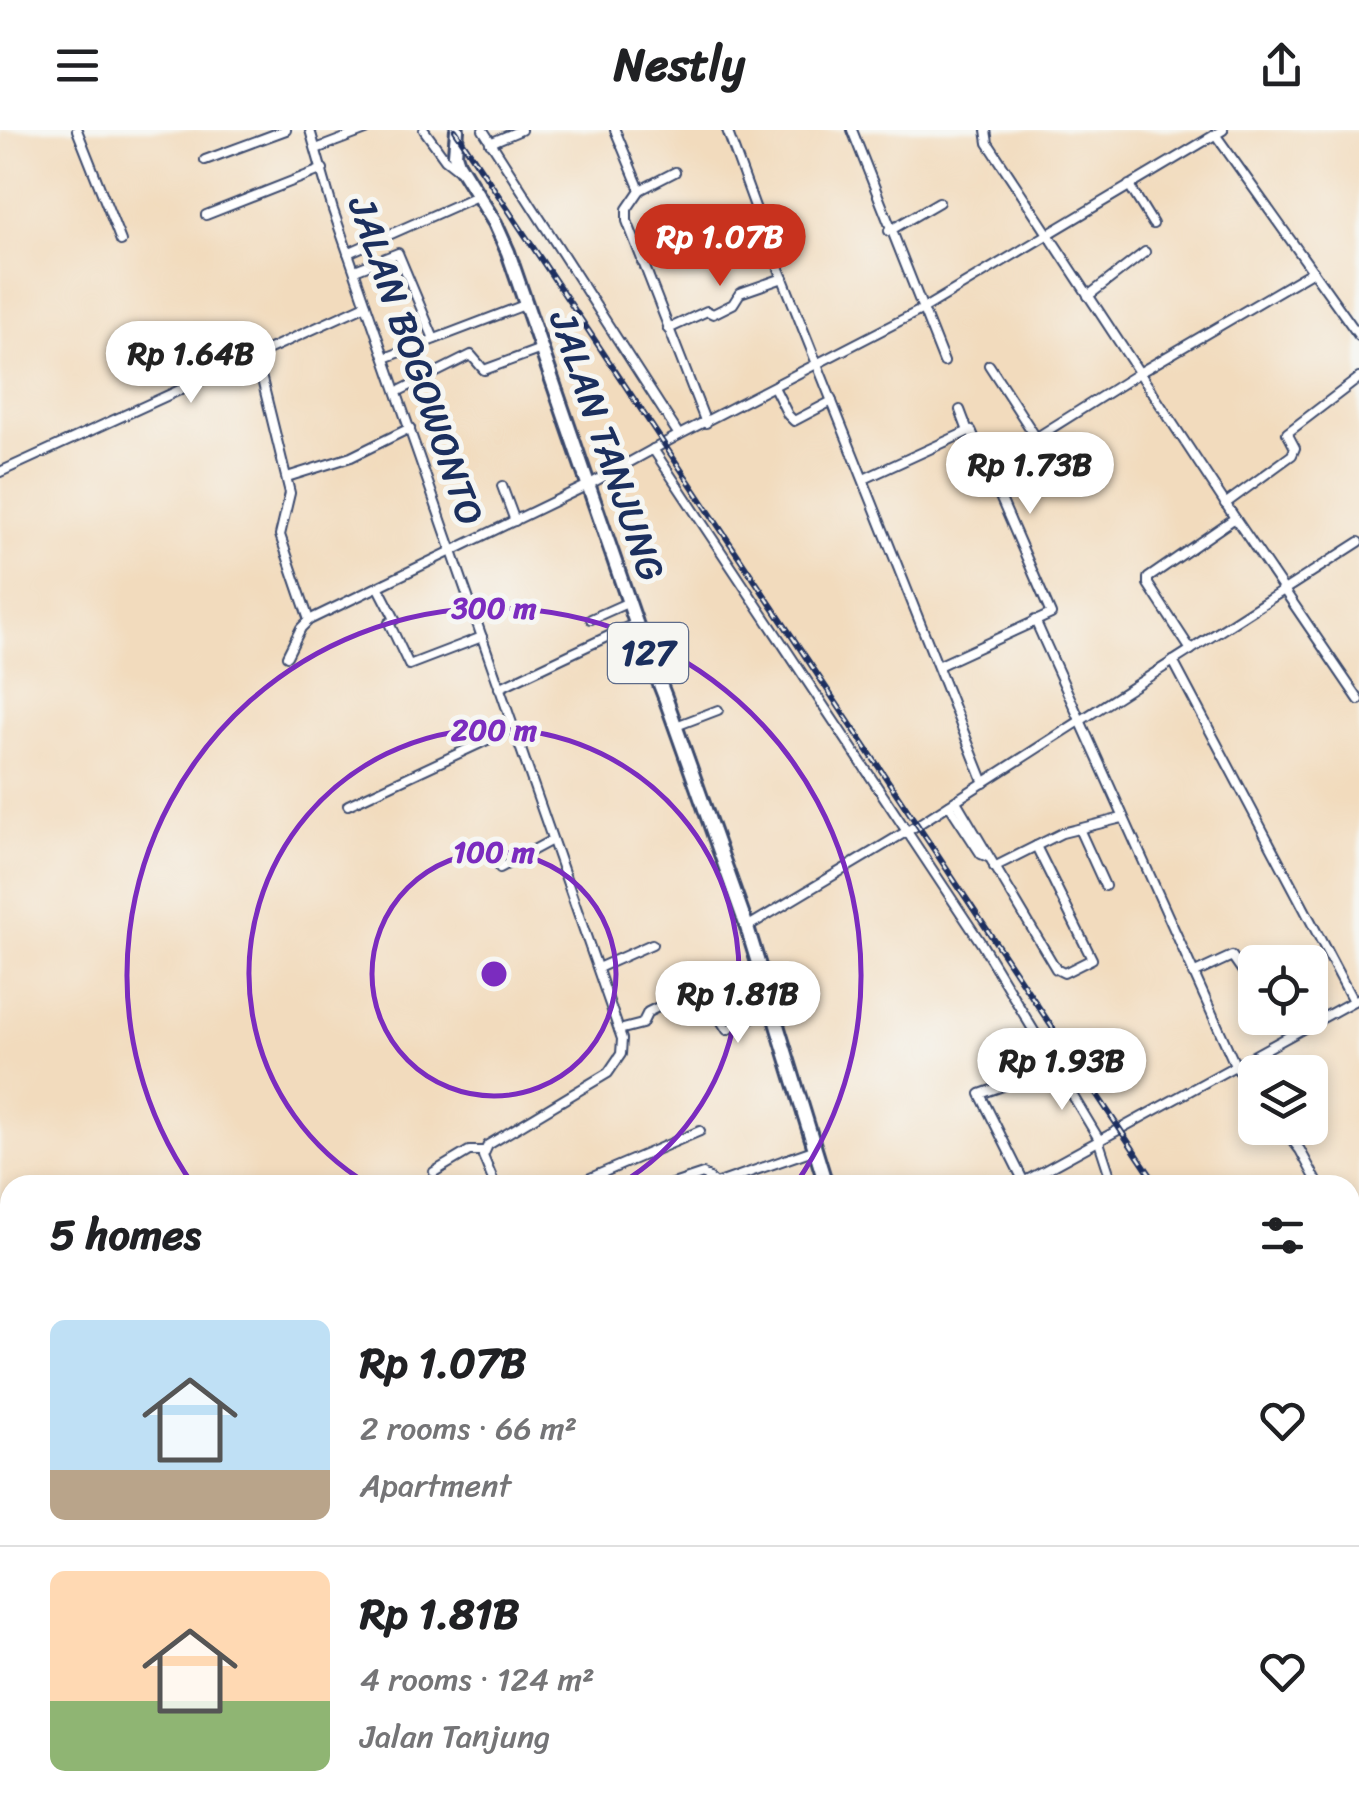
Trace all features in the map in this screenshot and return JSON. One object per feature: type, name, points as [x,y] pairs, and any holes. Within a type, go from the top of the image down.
[{"type":"main road","name":"JALAN TANJUNG","points":[[457,130],[455,154],[501,234],[747,928],[821,1175]]},
{"type":"street","points":[[77,130],[121,241]]},
{"type":"street","points":[[206,160],[286,130]]},
{"type":"street","name":"JALAN BOGOWONTO","points":[[310,130],[348,253],[619,1030]]},
{"type":"street","points":[[316,148],[366,130]]},
{"type":"street","points":[[424,130],[445,159],[462,172]]},
{"type":"street","points":[[482,130],[679,434]]},
{"type":"street","points":[[490,143],[521,130]]},
{"type":"street","points":[[615,130],[640,190]]},
{"type":"street","points":[[727,130],[816,365],[984,783]]},
{"type":"street","points":[[852,130],[944,362]]},
{"type":"street","points":[[986,130],[994,152],[1050,232],[1088,296],[1359,700]]},
{"type":"street","points":[[1217,131],[1359,336]]},
{"type":"street","name":"JALAN BOGOWONTO","points":[[452,552],[921,310],[1217,131]]},
{"type":"street","points":[[206,214],[323,169]]},
{"type":"street","points":[[674,172],[640,190],[626,214],[706,423]]},
{"type":"street","points":[[1128,185],[1152,224]]},
{"type":"street","points":[[348,253],[478,195]]},
{"type":"street","points":[[889,231],[939,202]]},
{"type":"street","points":[[642,262],[690,242],[699,251],[762,226]]},
{"type":"street","points":[[1088,296],[1145,252]]},
{"type":"street","points":[[355,270],[398,253],[434,339]]},
{"type":"street","points":[[988,468],[1313,271]]},
{"type":"street","points":[[668,329],[707,311],[713,314],[732,304],[740,293],[783,278]]},
{"type":"street","points":[[385,358],[527,304]]},
{"type":"street","points":[[0,472],[366,305]]},
{"type":"street","points":[[397,392],[471,355],[484,370],[542,348]]},
{"type":"street","points":[[256,355],[290,493],[280,535],[308,620]]},
{"type":"street","points":[[989,365],[1037,439]]},
{"type":"street","points":[[1225,504],[1292,456],[1295,448],[1287,433],[1359,378]]},
{"type":"street","points":[[774,387],[794,421],[832,401]]},
{"type":"street","points":[[938,666],[1051,614],[975,434],[968,430],[960,410]]},
{"type":"street","points":[[287,478],[352,456],[410,428]]},
{"type":"street","points":[[864,479],[968,430]]},
{"type":"street","points":[[653,450],[982,944],[1057,1066],[1099,1142],[1110,1175]]},
{"type":"street","points":[[502,486],[515,521]]},
{"type":"street","points":[[1191,650],[1148,584],[1148,578],[1234,518]]},
{"type":"street","points":[[747,928],[907,832],[1359,542]]},
{"type":"street","points":[[287,656],[308,620],[452,552]]},
{"type":"street","points":[[378,588],[395,619],[389,622],[409,665],[482,637]]},
{"type":"street","points":[[591,619],[629,602]]},
{"type":"street","points":[[1035,620],[1238,1070]]},
{"type":"street","points":[[499,688],[636,623]]},
{"type":"street","points":[[1173,661],[1356,999],[1328,1012]]},
{"type":"street","points":[[676,726],[718,710]]},
{"type":"street","points":[[348,805],[513,728]]},
{"type":"street","points":[[952,803],[1056,969],[1064,973],[1091,961],[1091,956],[1036,846]]},
{"type":"street","points":[[994,868],[1079,829],[1122,818]]},
{"type":"street","points":[[1079,829],[1106,886]]},
{"type":"street","points":[[500,868],[552,840]]},
{"type":"street","points":[[598,968],[652,944]]},
{"type":"street","points":[[1193,974],[1232,956],[1238,965]]},
{"type":"street","points":[[434,1172],[469,1151],[484,1151],[608,1073],[621,1054],[619,1030],[642,1024],[648,1012],[684,994],[692,1013],[711,1005],[726,1030],[772,1008]]},
{"type":"street","points":[[1036,1175],[1236,1067],[1285,1035]]},
{"type":"street","points":[[1017,1175],[980,1094],[1057,1066]]},
{"type":"street","points":[[598,1175],[700,1132]]},
{"type":"street","points":[[1296,1145],[1314,1175]]},
{"type":"street","points":[[742,1175],[816,1149]]},
{"type":"street","points":[[484,1151],[490,1175]]},
{"type":"railway","points":[[455,130],[1150,1175]]}]
